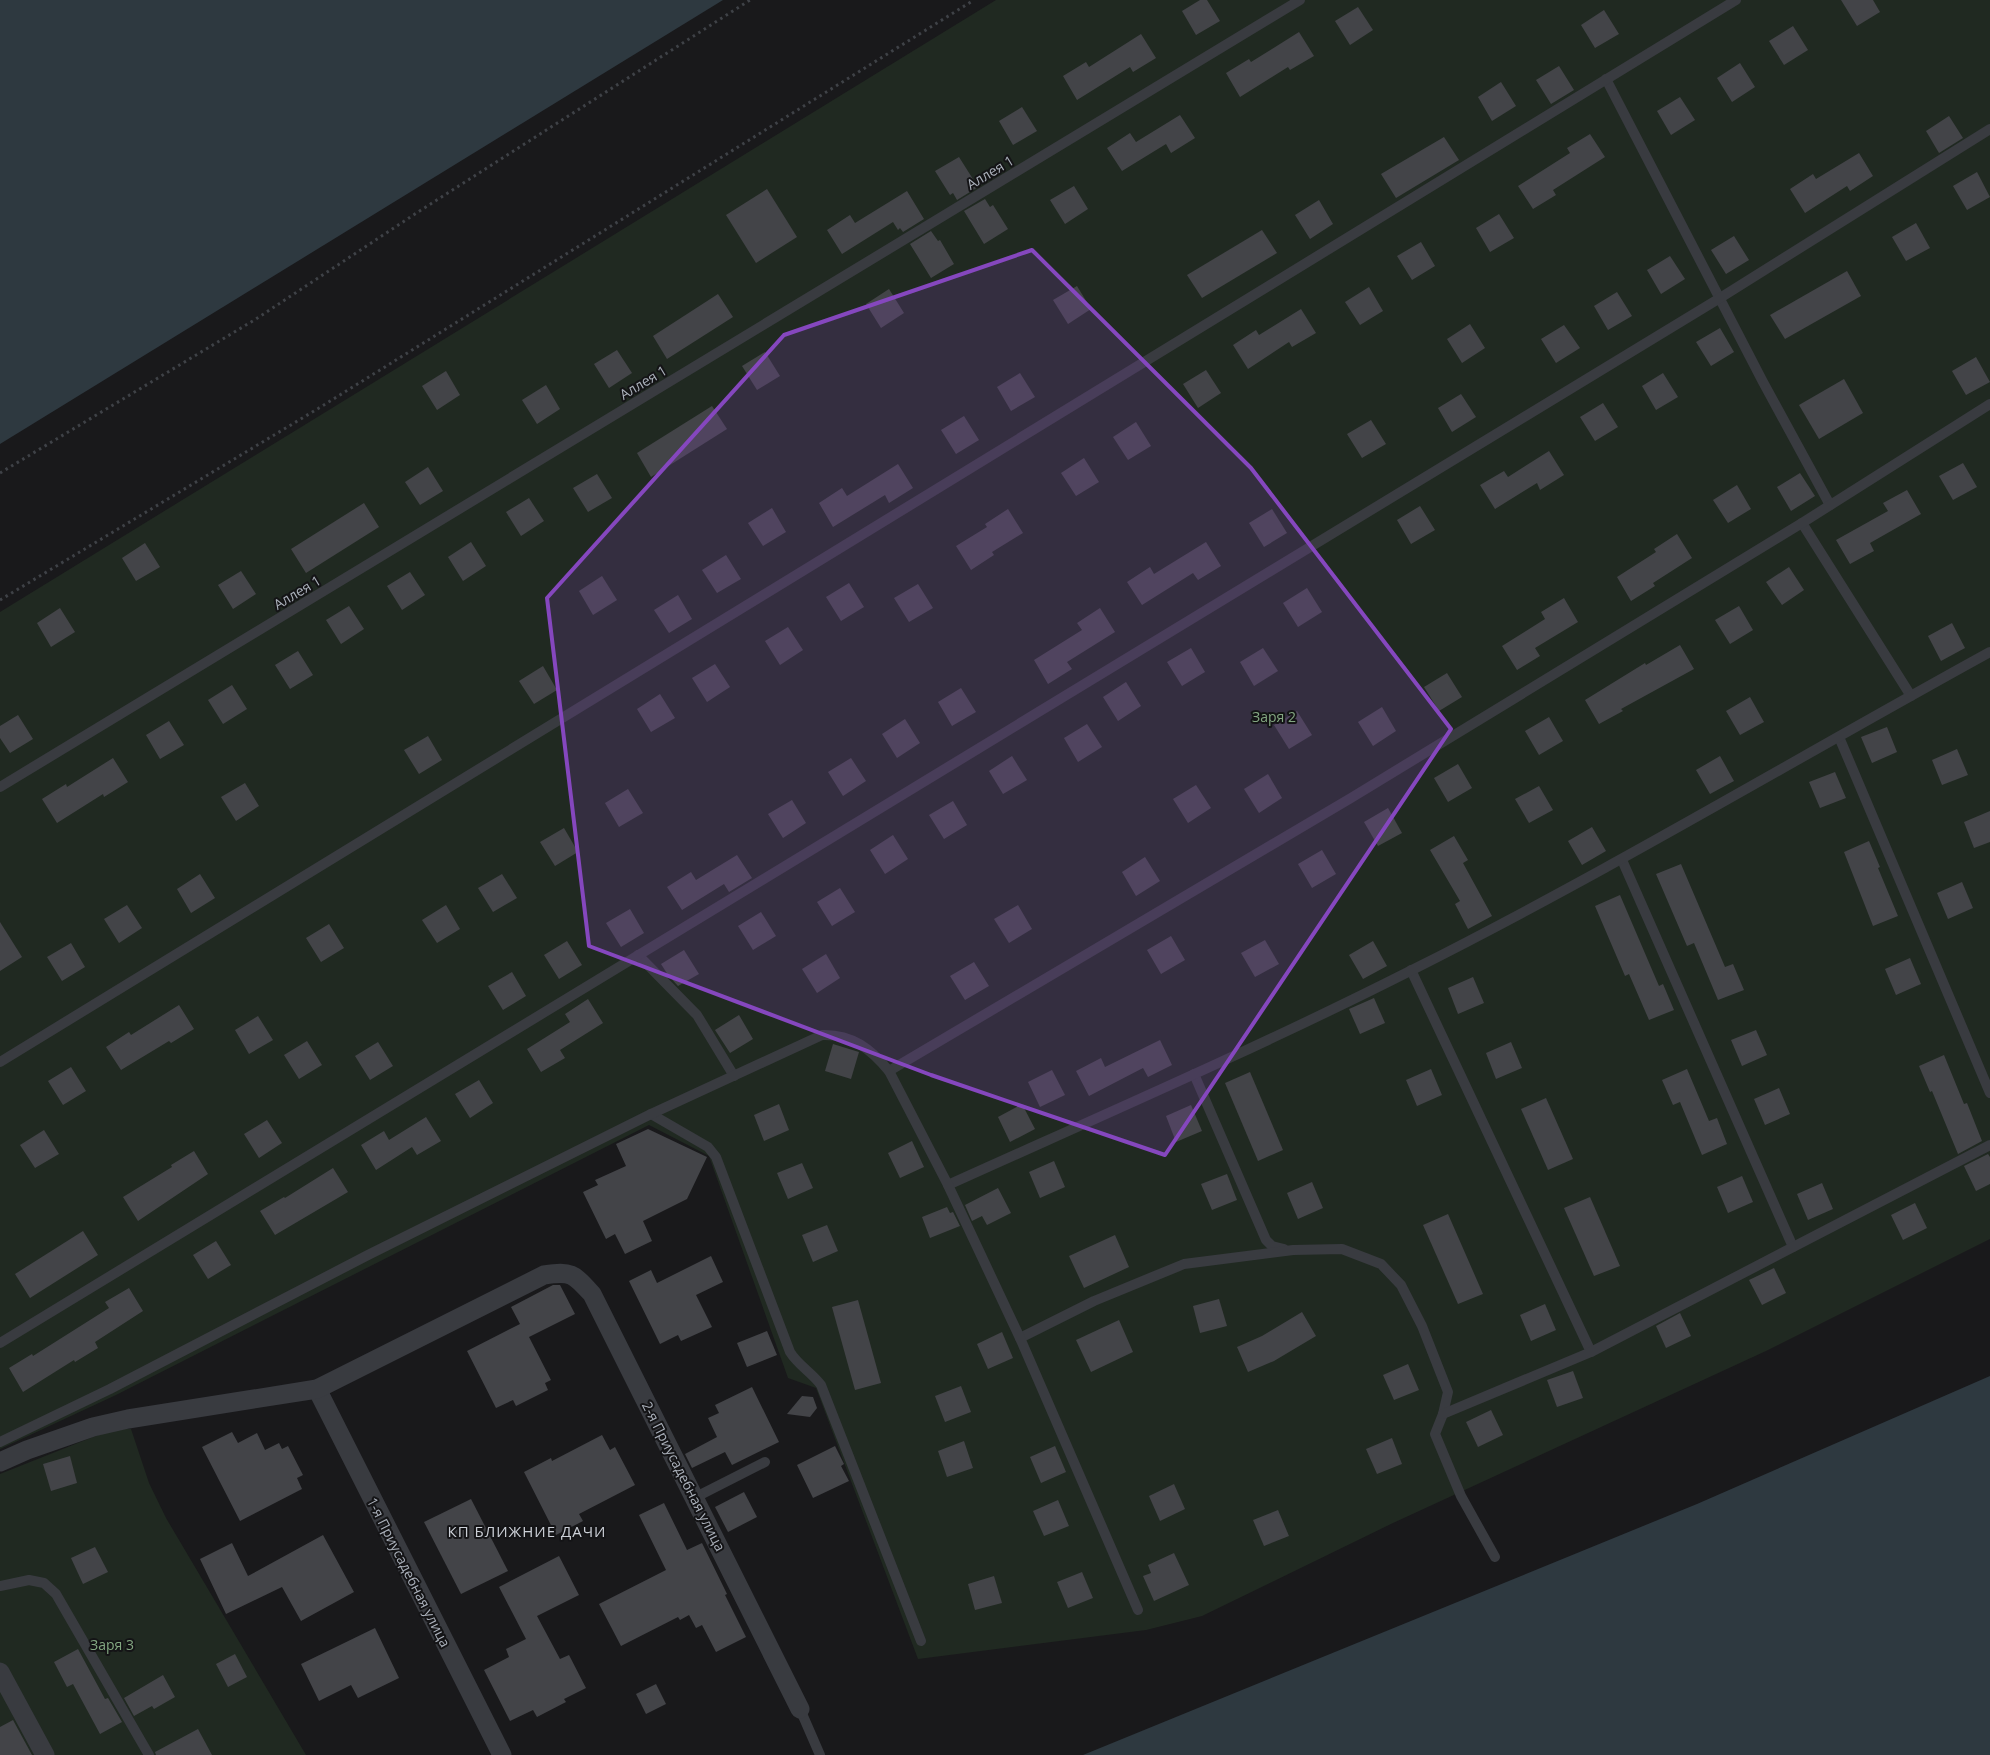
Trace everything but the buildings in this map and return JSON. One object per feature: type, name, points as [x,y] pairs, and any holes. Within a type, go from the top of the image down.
[{"type":"street","name":"2-я Приусадебная улица","points":[[317,1389],[544,1275],[564,1272],[579,1279],[592,1294],[800,1709]]},
{"type":"street","points":[[0,1462],[27,1450],[94,1426],[317,1389]]},
{"type":"street","name":"1-я Приусадебная улица","points":[[317,1389],[502,1755]]},
{"type":"street","points":[[0,1672],[45,1755]]},
{"type":"lane","name":"Аллея 1","points":[[0,787],[1300,0]]},
{"type":"lane","points":[[0,1062],[1736,0]]},
{"type":"lane","points":[[1606,79],[1763,382],[1830,505]]},
{"type":"lane","points":[[0,1343],[1720,298],[1990,129]]},
{"type":"lane","points":[[889,1071],[1351,798],[1802,523],[1990,404]]},
{"type":"lane","points":[[1802,523],[1911,696]]},
{"type":"lane","points":[[948,1185],[1194,1074],[1411,970],[1622,860],[1990,652]]},
{"type":"lane","points":[[1839,737],[1990,1092]]},
{"type":"lane","points":[[1622,860],[1793,1247]]},
{"type":"lane","points":[[638,955],[697,1015],[734,1076]]},
{"type":"lane","points":[[1411,970],[1591,1352]]},
{"type":"lane","points":[[0,1442],[110,1389],[368,1255],[651,1114],[822,1035],[835,1034],[863,1045],[877,1056],[889,1071],[948,1185],[1020,1338],[1138,1610]]},
{"type":"lane","points":[[1194,1074],[1266,1240],[1272,1246],[1293,1250]]},
{"type":"lane","points":[[651,1114],[708,1147],[716,1157],[790,1352],[796,1362],[816,1378],[821,1385],[921,1641]]},
{"type":"lane","points":[[1443,1414],[1591,1352],[1990,1144]]},
{"type":"lane","points":[[1020,1338],[1094,1301],[1184,1264],[1293,1250],[1342,1249],[1381,1264],[1401,1285],[1422,1326],[1448,1392],[1443,1414],[1435,1434],[1461,1496],[1495,1557]]},
{"type":"lane","points":[[694,1498],[765,1462]]},
{"type":"lane","points":[[0,1586],[28,1580],[44,1584],[56,1594],[149,1755]]},
{"type":"lane","points":[[800,1709],[820,1755]]},
{"type":"path","points":[[0,473],[256,320],[418,212],[750,0]]},
{"type":"path","points":[[0,600],[319,408],[974,0]]},
{"type":"highlighted area","points":[[1032,250],[1251,468],[1451,729],[1165,1155],[931,1075],[589,946],[547,598],[784,335]]},
{"type":"green space","name":"Заря 2","points":[[996,0],[1990,0],[1990,1239],[1766,1351],[1393,1523],[1202,1616],[1146,1630],[918,1659],[816,1388],[788,1378],[709,1156],[649,1125],[116,1395],[0,1449],[0,612]]},
{"type":"green space","name":"Заря 3","points":[[113,1429],[131,1429],[149,1483],[166,1518],[306,1755],[0,1755],[0,1474]]},
{"type":"shaded area","points":[[0,0],[723,0],[0,444]]},
{"type":"shaded area","points":[[1990,1376],[1990,1755],[1083,1755],[1697,1504]]},
{"type":"district","name":"КП БЛИЖНИЕ ДАЧИ","points":[[527,1531]]}]
